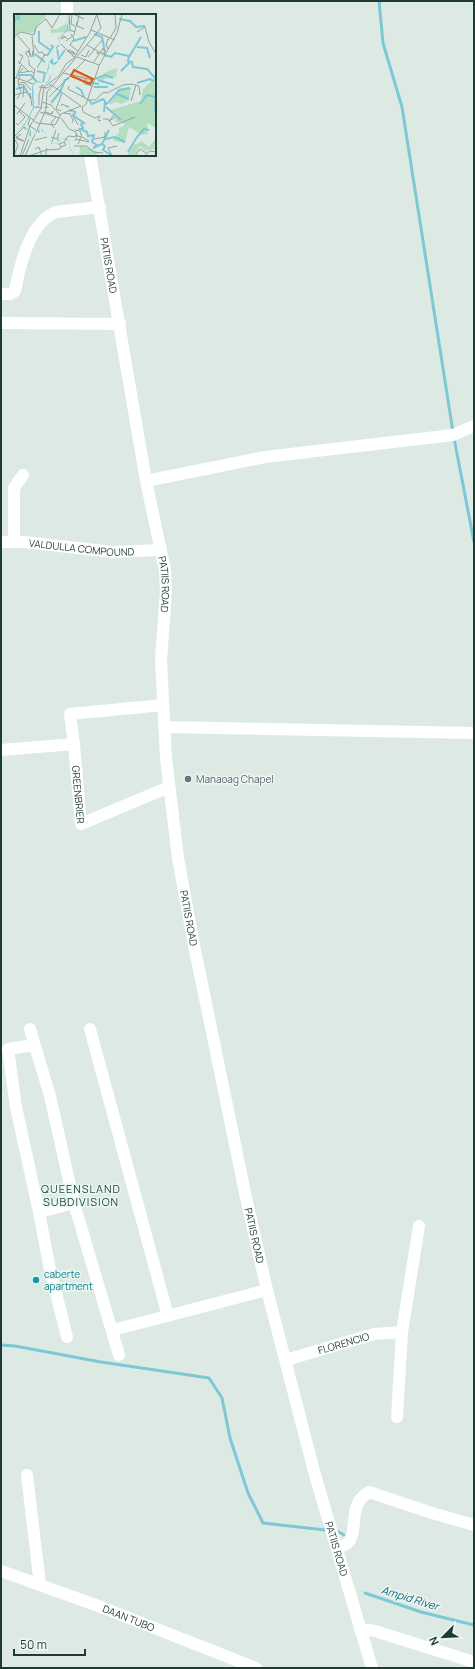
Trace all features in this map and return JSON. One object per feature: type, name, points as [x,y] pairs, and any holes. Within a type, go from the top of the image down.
[{"type":"street","points":[[67,1],[67,14]]},
{"type":"street","name":"PATIIS ROAD","points":[[90,156],[146,481],[162,550],[166,592],[161,660],[164,727],[169,787],[178,858],[194,945],[243,1185],[267,1290],[315,1475],[372,1668]]},
{"type":"street","points":[[1,294],[10,294],[15,290],[24,252],[36,231],[49,215],[56,212],[100,207]]},
{"type":"street","points":[[1,323],[120,324]]},
{"type":"street","points":[[146,481],[265,457],[454,435],[474,426]]},
{"type":"street","points":[[14,542],[14,488],[23,476]]},
{"type":"street","name":"VALDULLA COMPOUND","points":[[1,542],[113,552],[162,550]]},
{"type":"street","points":[[1,750],[74,744],[70,714],[163,705]]},
{"type":"street","points":[[164,727],[474,733]]},
{"type":"street","name":"GREENBRIER","points":[[74,744],[81,824],[169,787]]},
{"type":"street","points":[[30,1029],[50,1096],[74,1203],[113,1330],[119,1355]]},
{"type":"street","points":[[90,1029],[168,1316]]},
{"type":"street","points":[[34,1045],[5,1049],[49,1264],[67,1337]]},
{"type":"street","points":[[39,1212],[74,1203]]},
{"type":"street","points":[[397,1417],[402,1332],[419,1226]]},
{"type":"street","points":[[113,1330],[267,1290]]},
{"type":"street","name":"FLORENCIO","points":[[286,1360],[374,1334],[402,1332]]},
{"type":"street","points":[[27,1475],[40,1585]]},
{"type":"street","points":[[337,1548],[347,1544],[351,1537],[357,1505],[369,1492],[432,1514],[474,1525]]},
{"type":"street","name":"DAAN TUBO","points":[[1,1571],[101,1607],[256,1668]]},
{"type":"street","points":[[360,1629],[375,1631],[474,1662]]},
{"type":"waterway","points":[[379,1],[383,43],[402,107],[453,432]]},
{"type":"waterway","points":[[454,438],[474,542]]},
{"type":"waterway","points":[[1,1345],[15,1346],[101,1362],[209,1378],[222,1398],[230,1438],[248,1493],[263,1523],[325,1530],[325,1527]]},
{"type":"waterway","points":[[337,1531],[344,1535]]},
{"type":"waterway","name":"Ampid River","points":[[365,1593],[421,1612],[474,1625]]},
{"type":"place","name":"Manaoag Chapel","points":[[188,779]]},
{"type":"place","name":"caberte apartment","points":[[36,1280]]},
{"type":"district","name":"QUEENSLAND SUBDIVISION","points":[[81,1195]]}]
